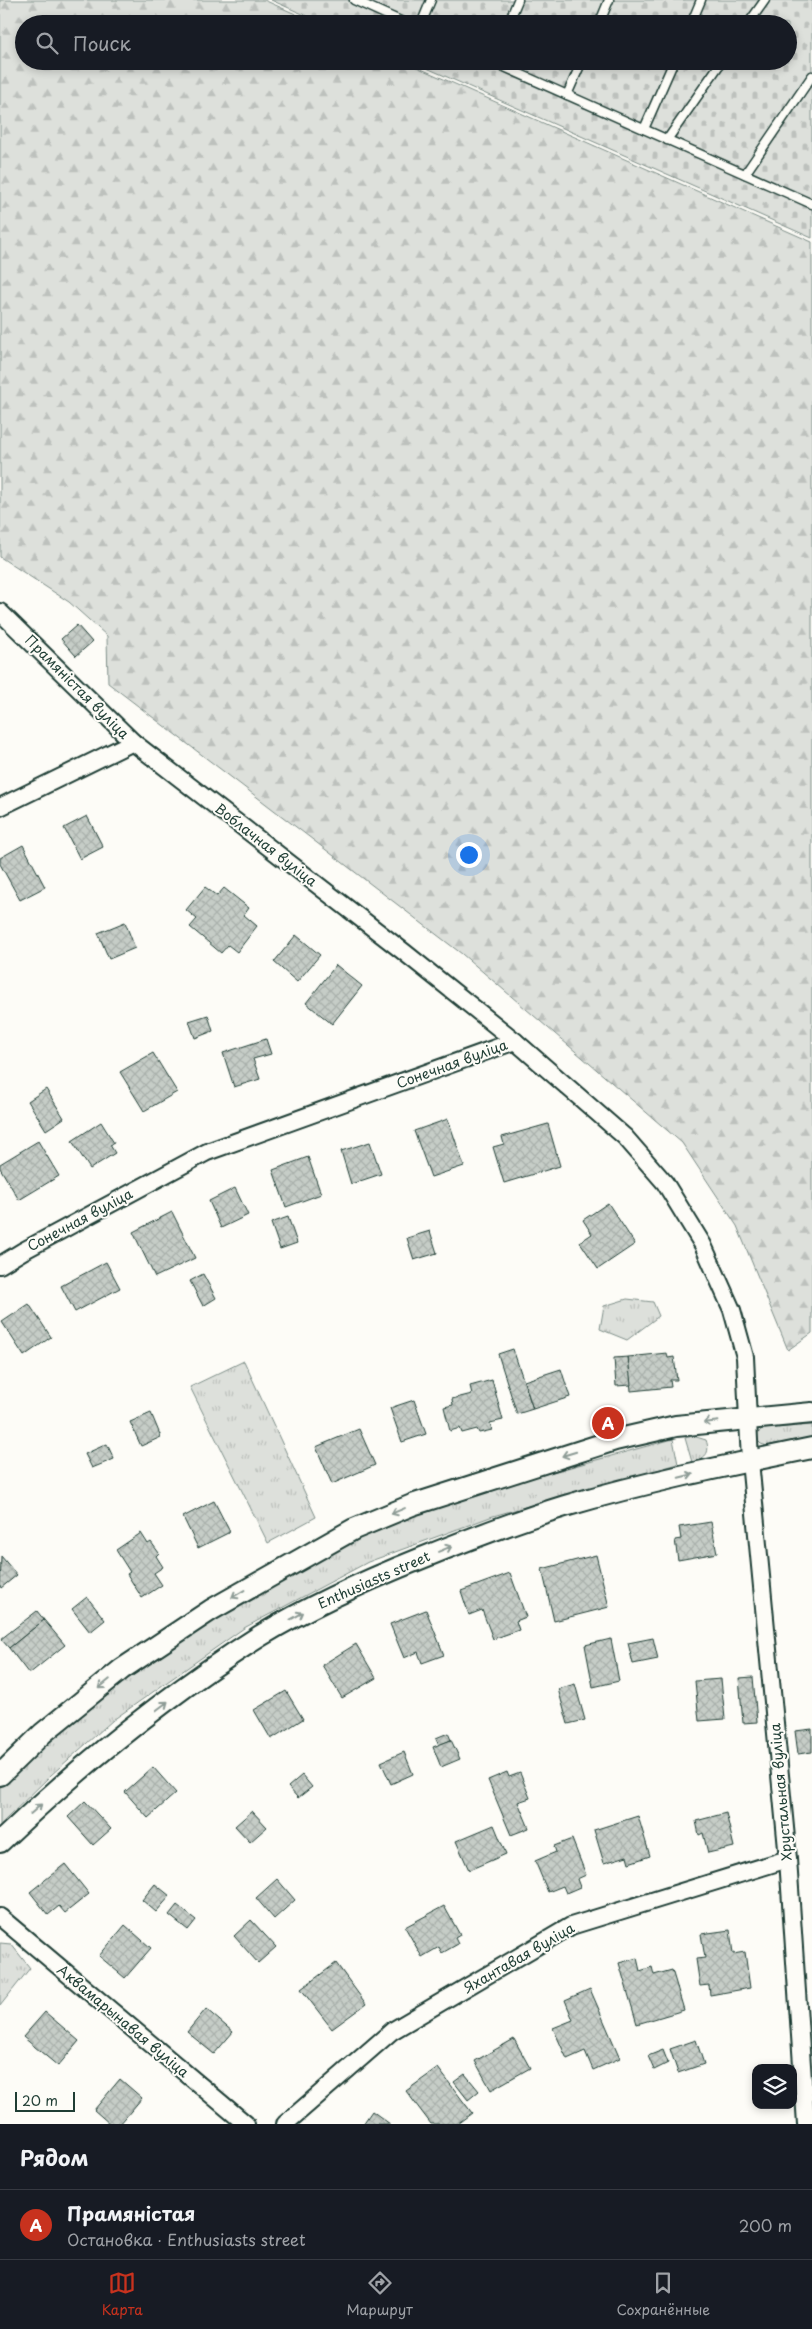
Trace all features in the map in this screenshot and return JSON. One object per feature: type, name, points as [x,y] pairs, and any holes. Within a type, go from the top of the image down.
[{"type":"street","name":"Прамяністая вуліца","points":[[0,612],[133,742]]},
{"type":"street","points":[[0,807],[133,742]]},
{"type":"street","name":"Воблачная вуліца","points":[[133,742],[404,952],[515,1041]]},
{"type":"street","name":"Сонечная вуліца","points":[[0,1265],[207,1152],[515,1041],[625,1138],[665,1183],[703,1245],[732,1310],[744,1358],[750,1461]]},
{"type":"street","points":[[0,1776],[43,1733],[122,1669],[211,1610],[282,1568],[354,1529],[412,1504],[615,1440],[676,1426],[747,1418],[812,1414]]},
{"type":"street","name":"Enthusiasts street","points":[[0,1842],[100,1752],[177,1694],[261,1636],[333,1597],[397,1568],[480,1535],[565,1506],[750,1461],[812,1448]]},
{"type":"street","name":"Хрустальная вуліца","points":[[750,1461],[788,1859],[806,2124]]},
{"type":"street","name":"Яхантавая вуліца","points":[[285,2124],[392,2031],[571,1926],[788,1859]]},
{"type":"street","name":"Аквамарынавая вуліца","points":[[0,1918],[246,2124]]},
{"type":"lane","points":[[354,0],[387,15]]},
{"type":"lane","points":[[425,15],[431,0]]},
{"type":"lane","points":[[512,15],[518,0]]},
{"type":"lane","points":[[603,15],[609,0]]},
{"type":"lane","points":[[695,15],[701,0]]},
{"type":"lane","points":[[754,15],[765,0]]},
{"type":"lane","points":[[511,70],[812,204]]},
{"type":"lane","points":[[567,95],[578,70]]},
{"type":"lane","points":[[644,130],[670,70]]},
{"type":"lane","points":[[667,140],[716,70]]},
{"type":"lane","points":[[745,174],[812,76]]},
{"type":"green space","points":[[0,0],[264,0],[298,15],[15,15],[15,70],[423,70],[812,242],[812,1333],[788,1350],[737,1226],[682,1143],[462,954],[108,683],[107,636],[69,602],[0,557]]},
{"type":"green space","points":[[271,0],[812,0],[812,238],[431,70],[797,70],[797,15],[305,15]]},
{"type":"green space","points":[[627,1299],[653,1302],[659,1316],[627,1340],[600,1329],[604,1306]]},
{"type":"green space","points":[[244,1361],[316,1517],[268,1543],[190,1387]]},
{"type":"green space","points":[[812,1425],[812,1437],[767,1446],[761,1444],[756,1439],[756,1435],[762,1429]]},
{"type":"green space","points":[[693,1436],[706,1440],[708,1449],[706,1455],[692,1462],[685,1438]]},
{"type":"green space","points":[[673,1439],[678,1464],[493,1516],[368,1562],[244,1628],[113,1720],[51,1775],[0,1825],[0,1788],[35,1753],[96,1700],[231,1609],[354,1539],[476,1493]]},
{"type":"green space","points":[[0,1943],[11,1944],[30,1968],[0,2006]]},
{"type":"building","points":[[77,625],[92,642],[76,656],[61,639]]},
{"type":"building","points":[[87,816],[103,847],[80,859],[64,828]]},
{"type":"building","points":[[23,845],[45,887],[20,900],[0,864],[0,858]]},
{"type":"building","points":[[205,887],[217,896],[224,888],[249,908],[244,915],[257,926],[237,952],[228,945],[221,953],[190,927],[197,919],[186,910]]},
{"type":"building","points":[[125,922],[135,948],[109,959],[98,933]]},
{"type":"building","points":[[296,935],[320,955],[297,982],[274,962]]},
{"type":"building","points":[[336,965],[362,986],[332,1024],[306,1003]]},
{"type":"building","points":[[208,1015],[213,1031],[195,1038],[189,1021]]},
{"type":"building","points":[[266,1039],[271,1054],[253,1059],[260,1079],[234,1087],[223,1053]]},
{"type":"building","points":[[153,1053],[177,1092],[144,1111],[120,1072]]},
{"type":"building","points":[[46,1089],[64,1118],[46,1130],[28,1101]]},
{"type":"building","points":[[448,1119],[464,1166],[431,1177],[414,1131]]},
{"type":"building","points":[[101,1122],[114,1143],[110,1145],[115,1153],[90,1169],[72,1141]]},
{"type":"building","points":[[548,1124],[560,1166],[504,1183],[493,1147],[504,1144],[502,1137]]},
{"type":"building","points":[[38,1141],[59,1176],[19,1200],[0,1168],[0,1164]]},
{"type":"building","points":[[370,1142],[381,1174],[351,1184],[341,1151]]},
{"type":"building","points":[[308,1157],[321,1194],[286,1207],[273,1170]]},
{"type":"building","points":[[235,1188],[248,1215],[221,1228],[209,1201]]},
{"type":"building","points":[[608,1203],[635,1244],[598,1269],[580,1242],[592,1234],[583,1220]]},
{"type":"building","points":[[172,1212],[195,1258],[155,1277],[133,1232]]},
{"type":"building","points":[[288,1217],[297,1243],[280,1249],[271,1223]]},
{"type":"building","points":[[430,1231],[437,1253],[414,1260],[407,1238]]},
{"type":"building","points":[[106,1262],[120,1288],[75,1312],[61,1286]]},
{"type":"building","points":[[203,1274],[216,1298],[203,1306],[190,1281]]},
{"type":"building","points":[[29,1304],[51,1337],[24,1356],[2,1322]]},
{"type":"building","points":[[513,1349],[533,1409],[517,1414],[498,1354]]},
{"type":"building","points":[[667,1353],[668,1358],[674,1357],[677,1380],[670,1380],[671,1387],[631,1391],[628,1357]]},
{"type":"building","points":[[628,1357],[631,1385],[616,1386],[614,1358]]},
{"type":"building","points":[[561,1369],[570,1397],[533,1409],[524,1381]]},
{"type":"building","points":[[492,1380],[503,1420],[490,1423],[492,1430],[479,1433],[477,1429],[462,1433],[460,1428],[450,1431],[444,1407],[453,1405],[452,1399],[472,1394],[470,1386]]},
{"type":"building","points":[[414,1400],[426,1434],[402,1442],[390,1408]]},
{"type":"building","points":[[151,1413],[161,1437],[141,1446],[130,1422]]},
{"type":"building","points":[[359,1429],[375,1465],[332,1484],[316,1447]]},
{"type":"building","points":[[107,1444],[114,1459],[92,1468],[85,1454]]},
{"type":"building","points":[[214,1501],[230,1532],[198,1548],[183,1517]]},
{"type":"building","points":[[711,1522],[717,1553],[678,1560],[675,1540],[681,1539],[679,1527]]},
{"type":"building","points":[[141,1533],[148,1544],[151,1542],[159,1553],[156,1556],[163,1567],[154,1573],[162,1585],[142,1598],[127,1574],[130,1572],[116,1550]]},
{"type":"building","points":[[596,1555],[609,1607],[554,1621],[542,1569]]},
{"type":"building","points":[[1,1556],[17,1575],[1,1588],[0,1586]]},
{"type":"building","points":[[510,1573],[526,1617],[516,1621],[519,1630],[493,1639],[482,1610],[469,1615],[461,1591]]},
{"type":"building","points":[[87,1597],[105,1620],[90,1632],[72,1609]]},
{"type":"building","points":[[426,1610],[444,1655],[422,1663],[418,1652],[404,1658],[390,1624]]},
{"type":"building","points":[[37,1611],[44,1620],[9,1648],[1,1639]]},
{"type":"building","points":[[44,1620],[65,1645],[29,1674],[9,1648]]},
{"type":"building","points":[[653,1638],[658,1659],[633,1664],[628,1643]]},
{"type":"building","points":[[611,1639],[619,1681],[593,1687],[585,1645]]},
{"type":"building","points":[[356,1644],[376,1678],[342,1698],[322,1665]]},
{"type":"building","points":[[753,1677],[757,1722],[743,1723],[739,1678]]},
{"type":"building","points":[[721,1679],[725,1719],[699,1721],[695,1681]]},
{"type":"building","points":[[575,1684],[585,1720],[568,1724],[558,1689]]},
{"type":"building","points":[[286,1691],[303,1719],[271,1739],[254,1710]]},
{"type":"building","points":[[812,1729],[812,1752],[798,1754],[795,1731]]},
{"type":"building","points":[[448,1733],[451,1740],[439,1745],[436,1738]]},
{"type":"building","points":[[451,1740],[460,1759],[441,1767],[433,1747]]},
{"type":"building","points":[[404,1752],[413,1774],[391,1784],[381,1762]]},
{"type":"building","points":[[153,1767],[176,1793],[148,1818],[125,1792]]},
{"type":"building","points":[[507,1772],[509,1777],[520,1773],[530,1798],[518,1802],[529,1828],[511,1835],[488,1780]]},
{"type":"building","points":[[302,1775],[312,1787],[298,1798],[288,1787]]},
{"type":"building","points":[[85,1801],[111,1829],[93,1845],[68,1817]]},
{"type":"building","points":[[252,1811],[267,1827],[250,1842],[235,1826]]},
{"type":"building","points":[[726,1813],[734,1847],[708,1853],[703,1833],[699,1835],[696,1821]]},
{"type":"building","points":[[638,1816],[650,1856],[629,1863],[627,1856],[604,1863],[594,1830]]},
{"type":"building","points":[[494,1825],[506,1854],[469,1870],[456,1841]]},
{"type":"building","points":[[572,1839],[586,1875],[577,1879],[580,1887],[566,1893],[563,1886],[548,1892],[535,1861],[556,1852],[554,1846]]},
{"type":"building","points":[[65,1864],[89,1894],[65,1913],[59,1906],[48,1915],[30,1892]]},
{"type":"building","points":[[277,1879],[295,1900],[274,1919],[256,1898]]},
{"type":"building","points":[[155,1884],[170,1896],[156,1912],[142,1900]]},
{"type":"building","points":[[177,1905],[196,1920],[188,1930],[169,1915]]},
{"type":"building","points":[[444,1906],[460,1935],[455,1938],[458,1944],[442,1953],[439,1947],[422,1957],[405,1927]]},
{"type":"building","points":[[251,1920],[276,1947],[258,1963],[234,1936]]},
{"type":"building","points":[[125,1925],[151,1948],[125,1978],[99,1956]]},
{"type":"building","points":[[730,1930],[733,1954],[745,1952],[750,1988],[710,1995],[709,1985],[700,1986],[696,1959],[705,1958],[701,1934]]},
{"type":"building","points":[[637,1958],[640,1971],[652,1967],[654,1975],[672,1970],[684,2010],[637,2024],[619,1963]]},
{"type":"building","points":[[336,1963],[366,2004],[332,2029],[301,1989]]},
{"type":"building","points":[[590,1989],[620,2058],[593,2070],[585,2051],[567,2059],[553,2028],[573,2020],[565,2000]]},
{"type":"building","points":[[206,2009],[233,2032],[214,2054],[187,2032]]},
{"type":"building","points":[[45,2012],[79,2041],[58,2066],[23,2037]]},
{"type":"building","points":[[514,2039],[530,2068],[491,2090],[475,2061]]},
{"type":"building","points":[[696,2040],[704,2064],[678,2073],[670,2049]]},
{"type":"building","points":[[663,2050],[668,2063],[654,2070],[648,2056]]},
{"type":"building","points":[[438,2068],[472,2113],[457,2124],[431,2124],[406,2091]]},
{"type":"building","points":[[465,2074],[479,2091],[468,2100],[454,2082]]},
{"type":"building","points":[[120,2079],[142,2098],[120,2124],[110,2124],[94,2110]]},
{"type":"building","points":[[372,2111],[390,2124],[363,2124]]},
{"type":"place","name":"Прамяністая","points":[[608,1423]]}]
